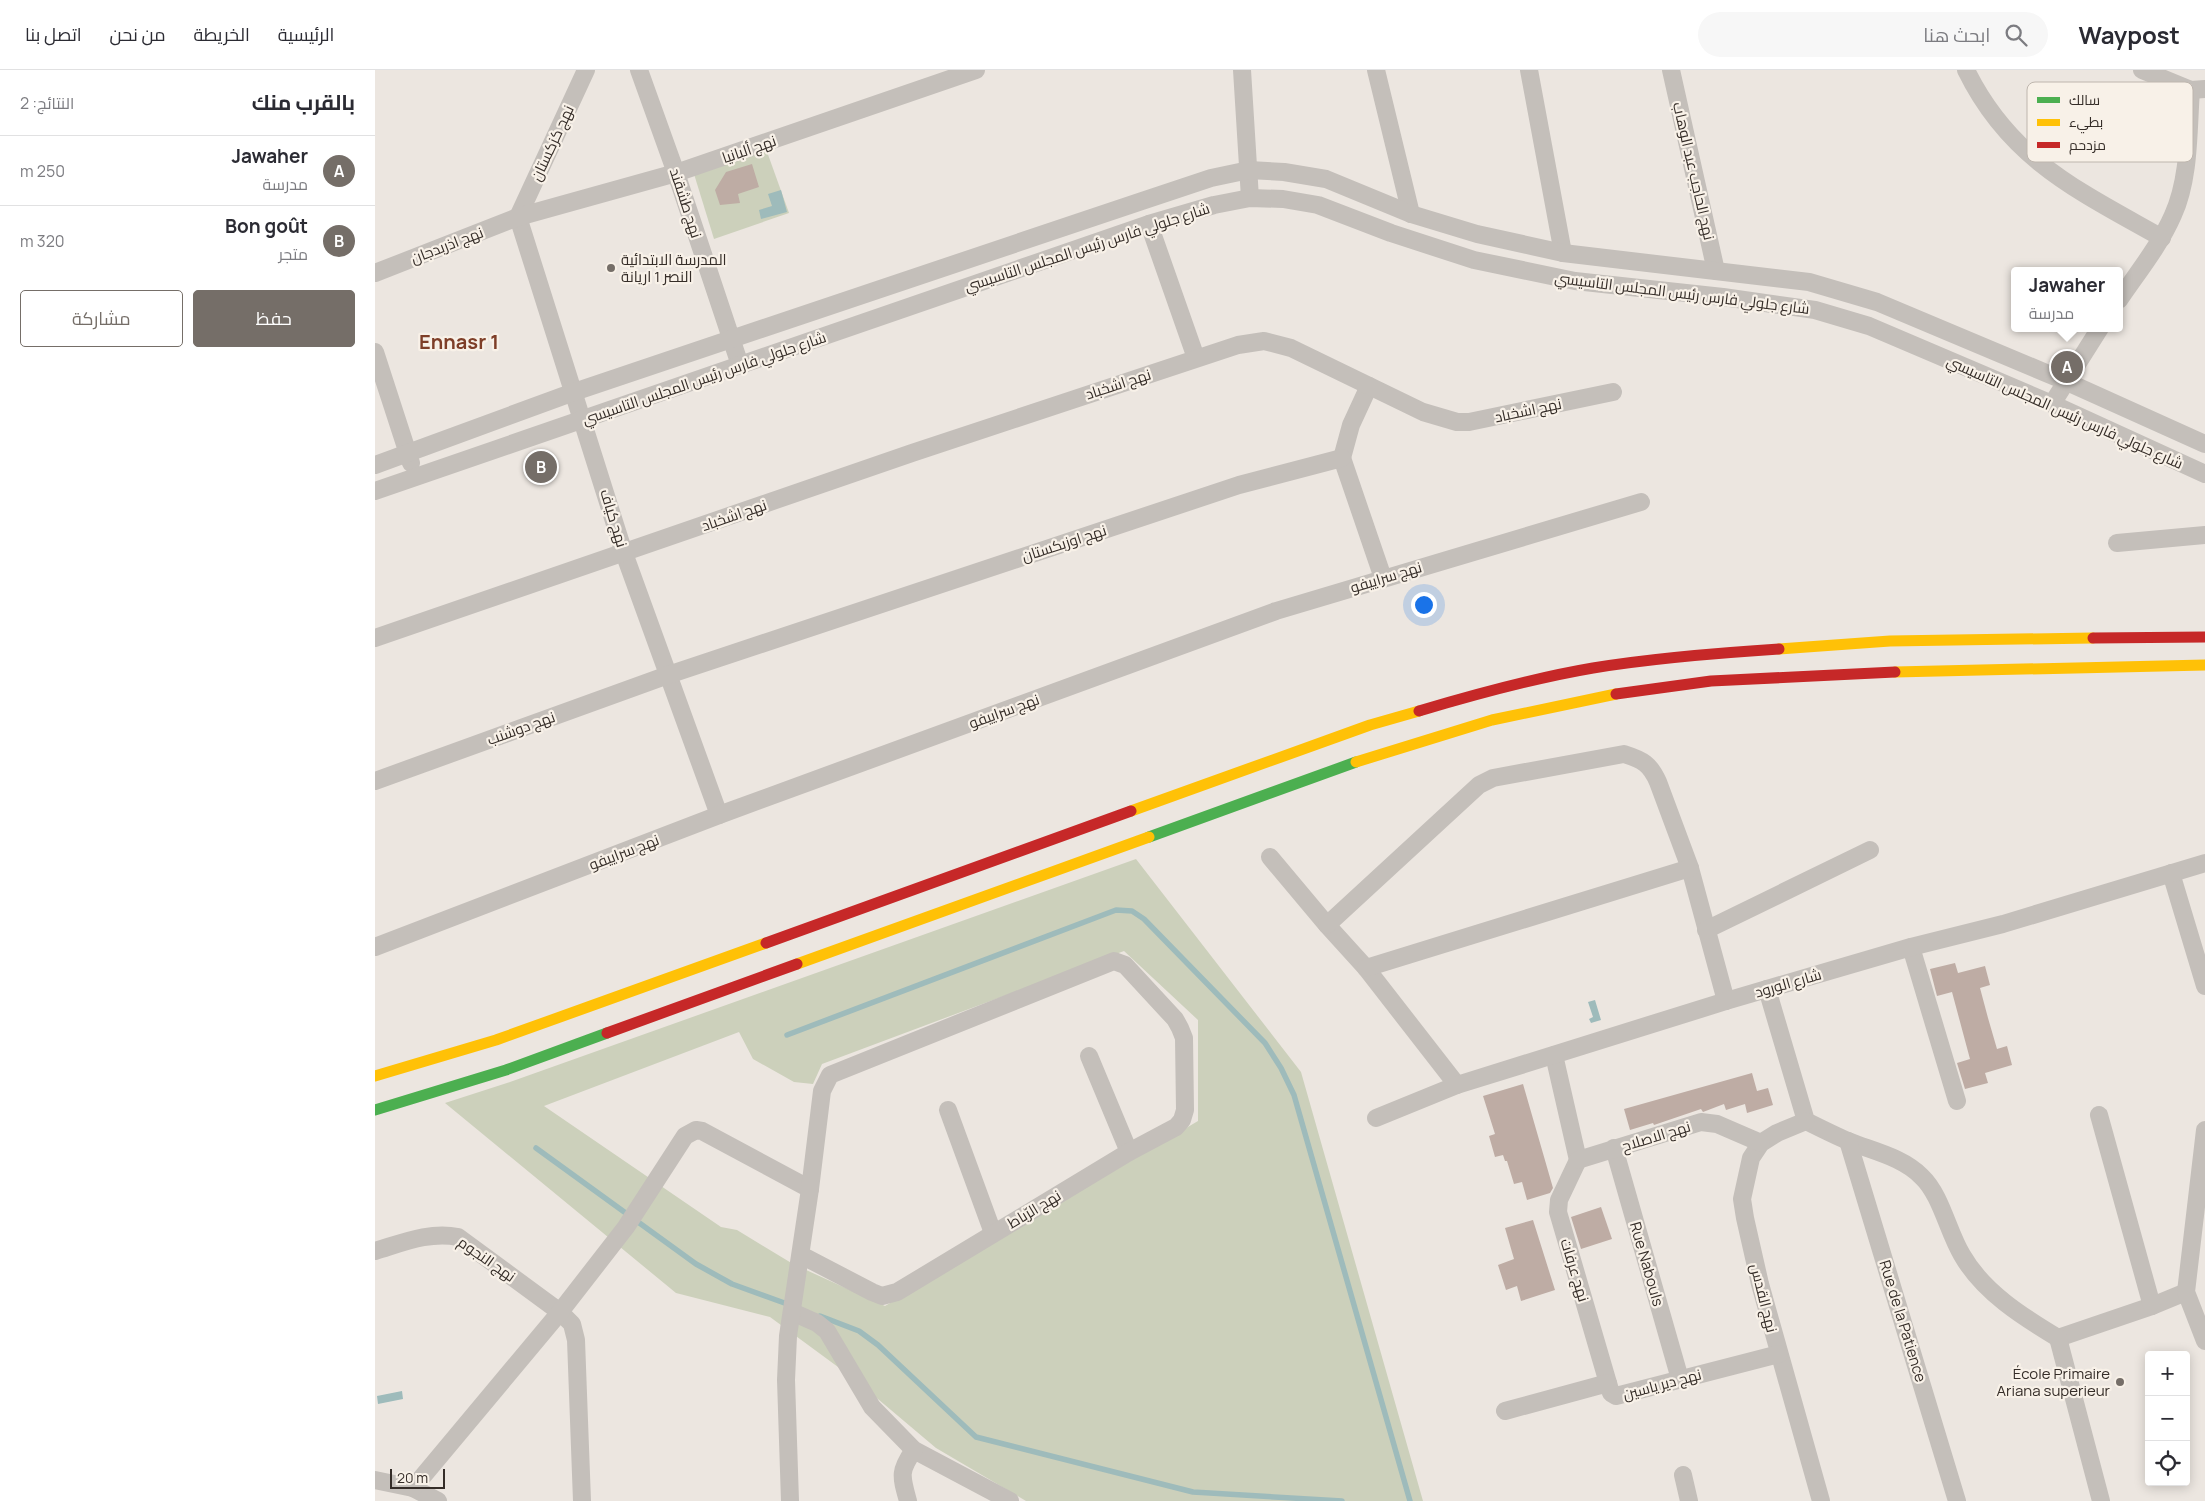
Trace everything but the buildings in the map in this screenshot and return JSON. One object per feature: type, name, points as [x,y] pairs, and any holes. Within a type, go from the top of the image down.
[{"type":"highway","points":[[375,1076],[495,1040],[1370,725],[1486,691],[1593,668],[1708,654],[1891,641],[2205,636]]},
{"type":"highway","points":[[375,1110],[506,1070],[1380,753],[1492,720],[1597,696],[1711,681],[1894,672],[2205,665]]},
{"type":"street","name":"نهج كزكستان","points":[[518,217],[586,70]]},
{"type":"street","name":"نهج طشقند","points":[[639,70],[676,173],[740,365]]},
{"type":"street","name":"نهج ألبانيا","points":[[518,217],[676,173],[976,70]]},
{"type":"street","points":[[1242,70],[1250,198]]},
{"type":"street","points":[[1376,70],[1411,214]]},
{"type":"street","points":[[1529,70],[1563,253]]},
{"type":"street","name":"نهج الحاجب عبد الوهاب","points":[[1671,70],[1716,271]]},
{"type":"street","points":[[1965,70],[1998,124],[2027,152]]},
{"type":"street","points":[[2142,70],[2177,82]]},
{"type":"street","points":[[2193,121],[2198,89]]},
{"type":"street","points":[[2037,162],[2075,189],[2162,238]]},
{"type":"street","points":[[2123,294],[2162,238],[2174,214],[2183,184],[2186,162]]},
{"type":"street","name":"شارع جلولي فارس رئيس المجلس التاسيسي","points":[[375,465],[574,392],[1211,178],[1249,170],[1284,172],[1326,179],[1411,214],[1477,234],[1563,253],[1809,282],[1877,302],[2065,381],[2205,444]]},
{"type":"street","name":"شارع جلولي فارس رئيس المجلس التاسيسي","points":[[375,491],[1149,224],[1214,205],[1250,198],[1283,199],[1318,205],[1431,247],[1474,260],[1575,282],[1723,297],[1815,310],[1869,326],[2052,404],[2205,474]]},
{"type":"street","name":"نهج اذربدجان","points":[[375,273],[518,217]]},
{"type":"street","name":"نهج كياف","points":[[518,217],[625,553],[667,675],[719,815]]},
{"type":"street","points":[[1149,224],[1196,358]]},
{"type":"street","points":[[2052,404],[2097,332]]},
{"type":"street","name":"نهج اشخباد","points":[[625,553],[912,452],[1238,344],[1264,341],[1291,348],[1423,412],[1457,422],[1469,422],[1613,392]]},
{"type":"street","points":[[375,352],[409,453],[414,477]]},
{"type":"street","points":[[1369,386],[1351,425],[1342,458],[1383,578]]},
{"type":"street","name":"نهج اوزبكستان","points":[[667,675],[1239,485],[1342,458]]},
{"type":"street","name":"نهج سراييفو","points":[[375,947],[719,815],[1276,611],[1641,502]]},
{"type":"street","points":[[2117,543],[2205,535]]},
{"type":"street","points":[[375,638],[625,553]]},
{"type":"street","name":"نهج دوشنب","points":[[375,781],[667,675]]},
{"type":"street","points":[[1327,925],[1479,785],[1493,778],[1624,754],[1638,759],[1651,768],[1690,868],[1726,1001]]},
{"type":"street","points":[[1706,930],[1870,850]]},
{"type":"street","points":[[1269,857],[1366,968],[1457,1085]]},
{"type":"street","name":"شارع الورود","points":[[1376,1118],[1457,1085],[1726,1001],[1911,947],[2003,924],[2205,863]]},
{"type":"street","points":[[1366,968],[1690,868]]},
{"type":"street","points":[[2171,873],[2205,986]]},
{"type":"street","points":[[1911,947],[1957,1101]]},
{"type":"street","name":"نهج الرّباط","points":[[801,1255],[882,1296],[897,1292],[1129,1152],[1176,1127],[1182,1120],[1185,1110],[1183,1038],[1180,1028],[1175,1019],[1125,965],[1114,961],[830,1075],[822,1091],[811,1189]]},
{"type":"street","points":[[1767,989],[1806,1121]]},
{"type":"street","points":[[1554,1055],[1578,1160]]},
{"type":"street","points":[[1089,1056],[1129,1152]]},
{"type":"street","points":[[948,1110],[993,1234]]},
{"type":"street","points":[[2099,1115],[2152,1306]]},
{"type":"street","points":[[1761,1143],[1777,1133],[1806,1121],[1912,1168],[1924,1178],[1932,1191],[1961,1254],[1972,1270],[2005,1303],[2025,1318],[2059,1338],[2101,1501]]},
{"type":"street","name":"نهج الاصلاح","points":[[1578,1160],[1701,1122],[1717,1124],[1761,1143]]},
{"type":"street","points":[[2205,1130],[2186,1292],[2205,1341]]},
{"type":"street","points":[[413,1488],[560,1312],[626,1227],[685,1136],[691,1132],[702,1131],[811,1189],[788,1336],[786,1380],[790,1501]]},
{"type":"street","name":"Rue de la Patience","points":[[1848,1141],[1957,1501]]},
{"type":"street","name":"نهج القدس","points":[[1761,1143],[1751,1158],[1742,1199],[1745,1218],[1760,1284],[1821,1501]]},
{"type":"street","name":"Rue Nabouls","points":[[1614,1148],[1680,1379]]},
{"type":"street","name":"نهج عرفات","points":[[1578,1160],[1559,1200],[1558,1212],[1608,1383]]},
{"type":"street","name":"نهج النجوم","points":[[375,1251],[427,1236],[444,1234],[458,1237],[560,1312],[572,1324],[576,1340],[582,1501]]},
{"type":"street","points":[[2059,1338],[2152,1306],[2186,1292]]},
{"type":"street","points":[[792,1312],[817,1323],[827,1331],[872,1407],[914,1450],[1010,1501]]},
{"type":"street","name":"نهج دير ياسين","points":[[1505,1411],[1608,1383],[1611,1393],[1616,1396],[1779,1354]]},
{"type":"street","points":[[908,1501],[901,1476],[903,1468],[914,1450]]},
{"type":"street","points":[[1683,1475],[1689,1501]]},
{"type":"street","points":[[375,1480],[413,1488],[438,1501]]},
{"type":"green space","points":[[766,149],[789,213],[714,239],[694,174]]},
{"type":"green space","points":[[1136,859],[1301,1072],[1423,1501],[1026,1501],[936,1448],[853,1378],[770,1317],[676,1293],[445,1103],[510,1082]],"holes":[[[1124,951],[1198,1020],[1198,1121],[885,1306],[793,1264],[737,1230],[721,1227],[544,1106],[739,1032],[753,1059],[794,1082],[813,1084],[822,1064]]]},
{"type":"water","points":[[781,190],[787,212],[761,219],[759,210],[772,206],[768,194]]},
{"type":"water","points":[[1595,1000],[1601,1020],[1591,1023],[1589,1019],[1593,1017],[1588,1002]]},
{"type":"water","points":[[402,1391],[403,1399],[378,1404],[377,1396]]},
{"type":"waterway","points":[[787,1035],[1116,910],[1132,911],[1144,919],[1265,1043],[1281,1068],[1294,1095],[1410,1501]]},
{"type":"waterway","points":[[536,1148],[696,1264],[732,1284],[790,1305]]},
{"type":"waterway","points":[[820,1316],[859,1331],[878,1345],[976,1437],[1193,1492],[1342,1501]]},
{"type":"traffic: fast","points":[[1149,837],[1356,762]]},
{"type":"traffic: fast","points":[[375,1110],[506,1070],[607,1033]]},
{"type":"traffic: slow","points":[[1779,649],[1890,641],[2093,638]]},
{"type":"traffic: slow","points":[[1895,672],[2205,665]]},
{"type":"traffic: slow","points":[[1356,762],[1492,720],[1616,694]]},
{"type":"traffic: slow","points":[[1131,811],[1370,725],[1419,711]]},
{"type":"traffic: slow","points":[[797,964],[1149,837]]},
{"type":"traffic: slow","points":[[375,1076],[496,1040],[766,943]]},
{"type":"traffic: jam","points":[[2093,638],[2205,637]]},
{"type":"traffic: jam","points":[[1419,711],[1505,687],[1593,668],[1686,656],[1779,649]]},
{"type":"traffic: jam","points":[[1616,694],[1711,681],[1895,672]]},
{"type":"traffic: jam","points":[[766,943],[1131,811]]},
{"type":"traffic: jam","points":[[607,1033],[797,964]]},
{"type":"place","name":"المدرسة الابتدائية النصر 1 اريانة","points":[[611,268]]},
{"type":"place","name":"Jawaher","points":[[2067,367]]},
{"type":"place","name":"Bon goût","points":[[541,467]]},
{"type":"place","name":"École Primaire Ariana superieur","points":[[2120,1382]]},
{"type":"district","name":"Ennasr 1","points":[[459,341]]}]
